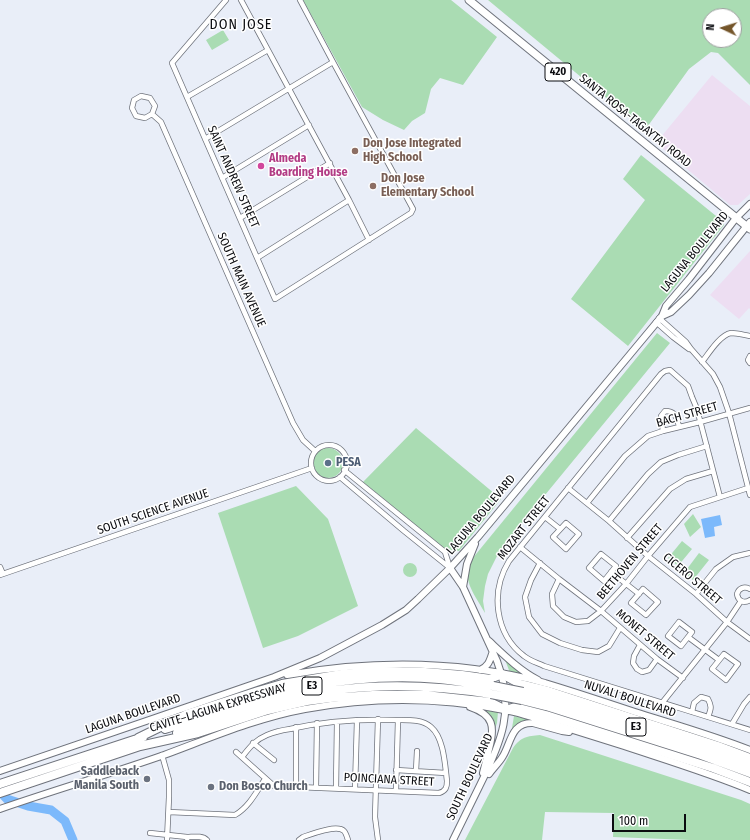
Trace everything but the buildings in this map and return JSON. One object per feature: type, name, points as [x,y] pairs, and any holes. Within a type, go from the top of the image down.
[{"type":"highway","points":[[139,742],[187,714],[258,690],[282,684],[342,674],[377,671],[425,672],[490,679],[502,674],[520,684],[548,690],[750,758]]},
{"type":"highway","name":"CAVITE–LAGUNA EXPRESSWAY","points":[[0,784],[256,706],[297,696],[349,688],[408,685],[468,690],[492,690],[523,696],[545,698],[750,765]]},
{"type":"highway","points":[[139,742],[198,733],[271,710],[307,701],[373,695],[425,695],[490,702],[506,710],[515,707],[553,717],[713,768],[750,782]]},
{"type":"highway","name":"CAVITE–LAGUNA EXPRESSWAY","points":[[523,696],[546,706],[694,753],[750,773]]},
{"type":"highway","name":"CAVITE–LAGUNA EXPRESSWAY","points":[[0,793],[139,742]]},
{"type":"main road","name":"SANTA ROSA-TAGAYTAY ROAD","points":[[469,0],[736,218],[749,226]]},
{"type":"main road","name":"LAGUNA BOULEVARD","points":[[0,771],[274,677],[320,658],[394,618],[415,602],[450,568],[478,537],[659,319],[666,306],[736,218],[750,204]]},
{"type":"main road","name":"LAGUNA BOULEVARD","points":[[659,319],[671,312],[689,295],[709,274],[749,226]]},
{"type":"main road","points":[[464,587],[467,564],[478,537]]},
{"type":"main road","name":"SOUTH BOULEVARD","points":[[450,568],[464,587],[493,651],[502,674],[506,710],[504,726],[498,746],[453,840]]},
{"type":"main road","points":[[487,639],[519,668],[545,683]]},
{"type":"main road","points":[[480,670],[488,664],[493,651]]},
{"type":"main road","name":"LAGUNA BOULEVARD","points":[[274,677],[323,670],[374,665],[404,664],[431,665],[480,670],[502,674]]},
{"type":"main road","name":"NUVALI BOULEVARD","points":[[502,674],[545,683],[750,750]]},
{"type":"main road","points":[[0,809],[162,756],[267,718],[307,708],[388,700],[456,702],[506,710],[584,733],[702,772],[750,790]]},
{"type":"main road","points":[[456,702],[481,712],[488,718],[491,724],[491,740],[480,784]]},
{"type":"main road","points":[[480,784],[503,756],[510,738],[518,728],[523,725],[533,723],[562,731],[584,733]]},
{"type":"street","name":"SAINT ANDREW STREET","points":[[226,0],[172,63],[275,299],[369,240]]},
{"type":"street","points":[[241,0],[330,163],[369,240],[411,213],[413,209],[300,0]]},
{"type":"street","points":[[187,97],[268,50]]},
{"type":"street","points":[[205,139],[333,62]]},
{"type":"street","points":[[141,96],[150,98],[154,106],[152,114],[145,118],[136,116],[132,108],[134,100],[141,96]]},
{"type":"street","name":"SOUTH MAIN AVENUE","points":[[152,114],[161,122],[293,423],[303,440],[315,451]]},
{"type":"street","points":[[222,178],[309,125]]},
{"type":"street","points":[[240,218],[330,163]]},
{"type":"street","points":[[257,258],[349,200]]},
{"type":"street","points":[[659,319],[664,332],[691,349]]},
{"type":"street","points":[[659,319],[686,342],[713,374],[720,387],[729,413],[750,496]]},
{"type":"street","points":[[702,362],[726,335],[731,333],[750,336]]},
{"type":"street","points":[[750,356],[748,360],[750,363]]},
{"type":"street","name":"MOZART STREET","points":[[720,497],[697,409],[688,386],[670,370],[665,371],[520,547],[505,568],[500,581],[498,613],[502,628],[512,645],[525,657],[544,666],[750,730]]},
{"type":"street","name":"BACH STREET","points":[[587,503],[625,456],[648,436],[664,430],[750,408]]},
{"type":"street","points":[[664,430],[661,416],[665,411],[671,411],[674,413],[679,426]]},
{"type":"street","points":[[326,445],[334,446],[343,453],[346,464],[340,476],[332,480],[324,480],[316,475],[312,468],[311,460],[315,451],[326,445]]},
{"type":"street","points":[[609,521],[648,474],[661,462],[678,454],[706,446]]},
{"type":"street","name":"SOUTH SCIENCE AVENUE","points":[[1,575],[312,468]]},
{"type":"street","points":[[344,470],[444,552],[450,568]]},
{"type":"street","points":[[627,538],[670,489],[686,479],[713,471]]},
{"type":"street","points":[[340,476],[450,568]]},
{"type":"street","name":"CICERO STREET","points":[[568,488],[609,521],[648,556],[696,594],[727,622],[750,639]]},
{"type":"street","name":"BEETHOVEN STREET","points":[[559,579],[552,594],[553,606],[564,617],[576,622],[588,622],[601,611],[626,584],[690,507],[748,488]]},
{"type":"street","points":[[545,517],[560,529]]},
{"type":"street","points":[[566,523],[579,534],[566,549],[553,537],[560,529],[566,523]]},
{"type":"street","name":"MONET STREET","points":[[520,547],[601,611],[657,659],[683,678]]},
{"type":"street","points":[[696,594],[716,569],[732,557],[750,553]]},
{"type":"street","points":[[601,554],[616,566],[611,572],[604,581],[589,568],[601,554]]},
{"type":"street","points":[[540,563],[531,580],[525,597],[529,617],[542,634],[560,643],[582,650],[598,652],[609,646],[620,628]]},
{"type":"street","points":[[0,567],[1,575]]},
{"type":"street","points":[[611,572],[639,594]]},
{"type":"street","points":[[750,589],[745,587],[740,589],[738,592],[738,597],[741,601],[747,602],[750,600]]},
{"type":"street","points":[[643,589],[658,602],[646,615],[632,603],[639,594],[643,589]]},
{"type":"street","points":[[662,703],[727,622],[741,601]]},
{"type":"street","points":[[679,622],[692,632],[688,637],[681,646],[668,636],[679,622]]},
{"type":"street","points":[[688,637],[719,660]]},
{"type":"street","points":[[640,645],[634,656],[633,663],[637,669],[642,672],[649,670],[657,659]]},
{"type":"street","points":[[724,654],[738,664],[726,680],[712,669],[719,660],[724,654]]},
{"type":"street","points":[[692,712],[694,703],[701,697],[708,699],[711,709],[708,718]]},
{"type":"street","points":[[732,724],[737,714],[750,697]]},
{"type":"street","points":[[378,719],[375,790],[375,817],[378,840]]},
{"type":"street","name":"POINCIANA STREET","points":[[236,752],[274,786],[439,793],[446,789],[448,781],[440,741],[437,734],[426,723],[418,721],[378,719],[357,720],[317,723],[296,727],[268,734],[259,739],[253,743],[242,757]]},
{"type":"street","points":[[355,789],[357,720]]},
{"type":"street","points":[[396,791],[398,720]]},
{"type":"street","points":[[336,788],[337,722]]},
{"type":"street","points":[[316,787],[317,723]]},
{"type":"street","points":[[296,727],[296,786]]},
{"type":"street","points":[[253,743],[274,760]]},
{"type":"street","points":[[416,771],[417,751]]},
{"type":"street","points":[[162,756],[169,780],[168,837]]},
{"type":"street","points":[[396,770],[446,773]]},
{"type":"street","points":[[169,812],[236,814],[246,806],[265,779]]},
{"type":"street","points":[[299,840],[303,837],[336,828],[343,830],[346,833],[348,840]]},
{"type":"street","points":[[150,833],[168,837],[201,837],[207,840]]},
{"type":"shaded area","points":[[712,75],[750,106],[750,194],[738,205],[730,205],[656,143]]},
{"type":"shaded area","points":[[750,251],[750,309],[749,308],[739,319],[710,295]]},
{"type":"green space","points":[[303,0],[451,0],[497,37],[463,85],[440,78],[431,89],[425,113],[412,121],[404,130],[383,120],[362,107]]},
{"type":"green space","points":[[488,0],[750,0],[750,85],[718,53],[711,52],[689,69],[645,130]]},
{"type":"green space","points":[[223,30],[229,40],[212,50],[206,40]]},
{"type":"green space","points":[[641,155],[721,220],[724,225],[628,346],[571,299],[645,200],[623,179]]},
{"type":"green space","points":[[657,333],[670,343],[499,552],[488,574],[485,586],[483,601],[485,613],[472,591],[468,580],[468,568],[472,559]]},
{"type":"green space","points":[[416,428],[501,499],[459,551],[446,550],[363,482]]},
{"type":"green space","points":[[328,448],[334,449],[342,457],[342,469],[334,477],[328,478],[322,477],[314,469],[313,463],[314,457],[322,449]]},
{"type":"green space","points":[[296,486],[328,519],[358,606],[298,636],[263,648],[218,513]]},
{"type":"green space","points":[[693,514],[701,527],[690,537],[684,524]]},
{"type":"green space","points":[[682,541],[692,549],[678,566],[668,558]]},
{"type":"green space","points":[[699,553],[709,560],[693,580],[684,573]]},
{"type":"green space","points":[[407,563],[413,563],[417,567],[417,573],[413,577],[407,577],[403,573],[403,567]]},
{"type":"green space","points":[[504,657],[529,677],[510,673]]},
{"type":"green space","points":[[481,709],[498,712],[495,729],[492,721]]},
{"type":"green space","points":[[514,716],[535,721],[511,734]]},
{"type":"green space","points":[[540,735],[750,804],[750,840],[690,840],[613,837],[614,813],[545,812],[542,840],[465,840],[513,748],[519,741],[525,738]]},
{"type":"water","points":[[720,515],[722,525],[714,527],[715,536],[705,538],[701,519]]},
{"type":"waterway","points":[[0,792],[7,799],[28,806],[51,810],[65,821],[73,840]]},
{"type":"place","name":"Don Jose Integrated High School","points":[[355,151]]},
{"type":"place","name":"Almeda Boarding House","points":[[261,166]]},
{"type":"place","name":"Don Jose Elementary School","points":[[373,186]]},
{"type":"place","name":"PESA","points":[[328,463]]},
{"type":"place","name":"Saddleback Manila South","points":[[147,779]]},
{"type":"place","name":"Don Bosco Church","points":[[211,787]]},
{"type":"district","name":"DON JOSE","points":[[241,25]]}]
